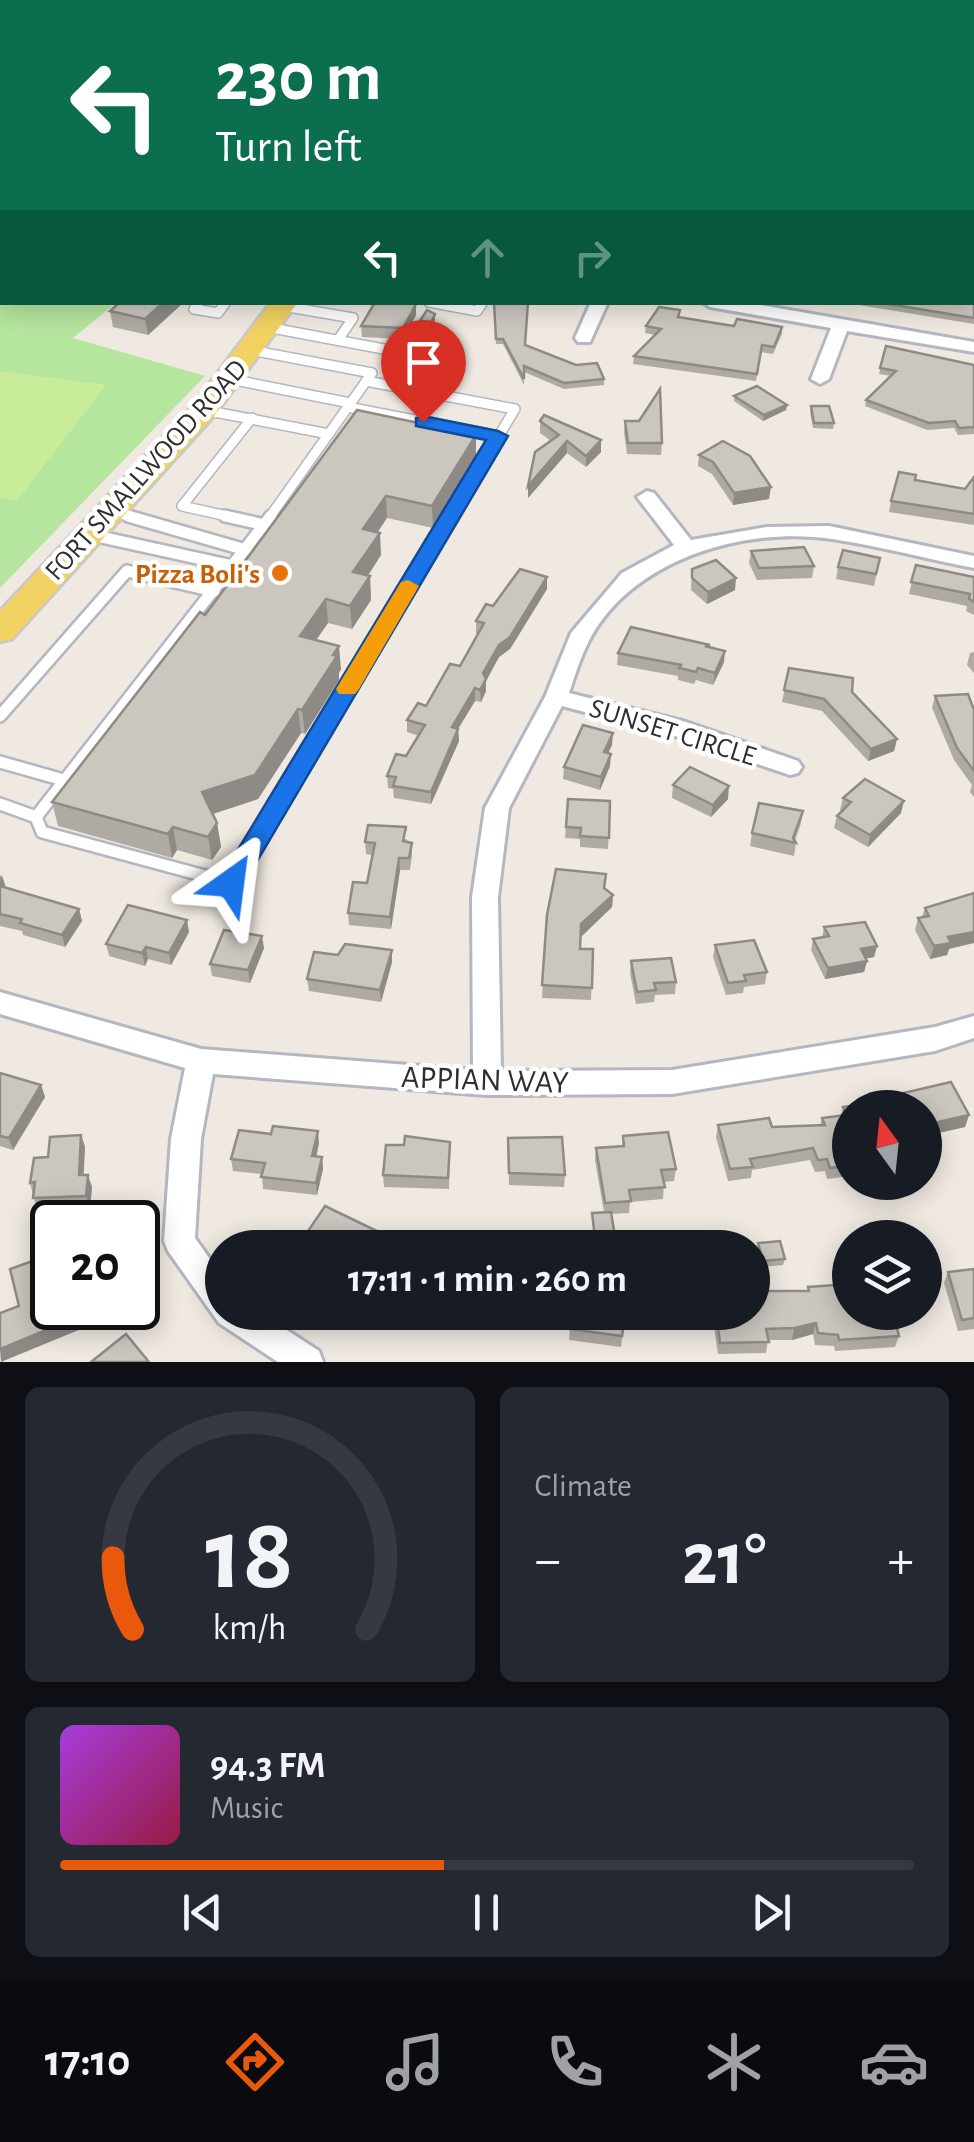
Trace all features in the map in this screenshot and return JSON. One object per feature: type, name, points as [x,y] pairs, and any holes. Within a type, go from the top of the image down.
[{"type":"main road","name":"FORT SMALLWOOD ROAD","points":[[0,631],[204,410],[271,321]]},
{"type":"street","points":[[584,338],[599,305]]},
{"type":"street","points":[[728,305],[974,347]]},
{"type":"street","points":[[820,379],[842,324]]},
{"type":"street","points":[[647,498],[686,547]]},
{"type":"street","points":[[487,1083],[486,897],[497,808],[556,697],[579,638],[629,578],[686,547],[767,533],[829,532],[974,562]]},
{"type":"street","name":"SUNSET CIRCLE","points":[[556,697],[678,728],[790,767]]},
{"type":"street","name":"APPIAN WAY","points":[[0,1003],[202,1061],[487,1083],[672,1082],[935,1039],[974,1027]]},
{"type":"street","points":[[202,1061],[186,1139],[179,1241],[205,1278]]},
{"type":"street","points":[[257,1330],[306,1362]]},
{"type":"lane","points":[[197,305],[194,309],[218,313],[224,305]]},
{"type":"lane","points":[[445,305],[478,311],[481,305]]},
{"type":"lane","points":[[271,321],[353,318],[338,340]]},
{"type":"lane","points":[[271,321],[394,351]]},
{"type":"lane","points":[[36,817],[265,525],[372,372],[271,321]]},
{"type":"lane","points":[[230,379],[498,436]]},
{"type":"lane","points":[[0,804],[36,817],[42,832],[231,883],[515,409],[366,381]]},
{"type":"lane","points":[[204,410],[328,434]]},
{"type":"lane","points":[[252,418],[182,506],[265,525]]},
{"type":"lane","points":[[99,523],[246,550]]},
{"type":"lane","points":[[99,523],[233,566]]},
{"type":"lane","points":[[0,716],[127,571],[214,590]]},
{"type":"lane","points":[[0,762],[68,781]]},
{"type":"green space","points":[[0,305],[112,306],[73,338],[205,376],[0,588]]},
{"type":"green space","points":[[0,371],[106,385],[17,501],[0,498]]},
{"type":"building","points":[[117,305],[161,305],[145,319],[110,311]]},
{"type":"building","points":[[373,305],[415,305],[403,328],[361,326]]},
{"type":"building","points":[[494,305],[528,305],[525,345],[576,365],[597,363],[604,379],[564,383],[524,366],[524,379],[503,339],[496,339]]},
{"type":"building","points":[[894,305],[974,305],[974,318]]},
{"type":"building","points":[[659,307],[680,310],[678,317],[734,326],[737,319],[782,327],[774,347],[762,345],[757,374],[634,356],[661,329],[646,326]]},
{"type":"building","points":[[427,310],[435,314],[409,374],[387,371]]},
{"type":"building","points":[[886,346],[974,365],[974,427],[959,428],[955,421],[929,423],[866,400],[896,371],[880,368]]},
{"type":"building","points":[[757,386],[787,405],[764,415],[734,396]]},
{"type":"building","points":[[660,389],[662,443],[628,443],[625,421],[639,421]]},
{"type":"building","points":[[811,406],[829,406],[834,423],[814,423]]},
{"type":"building","points":[[357,410],[476,435],[432,506],[386,496],[363,529],[380,533],[353,572],[370,576],[350,606],[326,599],[300,636],[339,646],[333,655],[337,656],[255,775],[202,792],[217,823],[208,837],[173,827],[168,834],[52,802],[200,612],[205,615]]},
{"type":"building","points":[[544,415],[601,440],[586,456],[567,441],[528,486],[535,452],[559,435],[540,421]]},
{"type":"building","points":[[723,441],[750,456],[771,487],[734,493],[713,462],[699,455]]},
{"type":"building","points":[[899,472],[916,475],[915,480],[965,489],[974,477],[974,514],[891,501]]},
{"type":"building","points":[[804,547],[814,566],[759,568],[751,551]]},
{"type":"building","points":[[843,550],[880,558],[876,574],[838,567]]},
{"type":"building","points":[[716,560],[736,578],[708,592],[692,578],[692,569]]},
{"type":"building","points":[[916,565],[974,577],[974,602],[969,599],[970,594],[911,582]]},
{"type":"building","points":[[520,569],[547,577],[510,637],[499,645],[483,673],[486,679],[480,690],[475,688],[452,727],[458,729],[431,792],[393,786],[396,777],[387,776],[396,754],[406,756],[425,725],[407,720],[418,703],[426,706],[450,664],[460,666],[484,623],[476,621],[486,604],[493,606]]},
{"type":"building","points":[[631,627],[725,651],[715,673],[618,653]]},
{"type":"building","points":[[789,668],[853,678],[852,692],[897,739],[871,749],[824,699],[784,690]]},
{"type":"building","points":[[968,694],[974,710],[974,771],[957,748],[935,696]]},
{"type":"building","points":[[583,725],[613,733],[604,752],[611,754],[601,777],[564,767]]},
{"type":"building","points":[[690,767],[729,786],[713,805],[673,785]]},
{"type":"building","points":[[865,779],[904,801],[870,835],[837,816],[851,802],[843,798]]},
{"type":"building","points":[[568,799],[610,801],[609,838],[580,836],[581,828],[566,827]]},
{"type":"building","points":[[759,803],[803,811],[793,838],[796,843],[752,833]]},
{"type":"building","points":[[368,825],[406,827],[403,841],[412,843],[409,858],[399,858],[390,917],[348,913],[353,882],[367,883],[375,843],[365,842]]},
{"type":"building","points":[[556,869],[606,874],[604,888],[613,895],[581,924],[580,949],[593,949],[592,988],[542,985],[547,915]]},
{"type":"building","points":[[0,886],[79,909],[62,935],[20,923],[22,919],[0,914]]},
{"type":"building","points":[[974,893],[974,932],[948,937],[951,943],[934,946],[918,918],[929,916],[925,908]]},
{"type":"building","points":[[128,905],[187,920],[169,953],[146,947],[142,953],[106,944]]},
{"type":"building","points":[[865,922],[877,946],[861,949],[867,961],[828,968],[813,939],[829,936],[824,927]]},
{"type":"building","points":[[224,930],[262,936],[248,970],[210,964]]},
{"type":"building","points":[[754,940],[767,972],[744,975],[746,981],[728,983],[715,945]]},
{"type":"building","points":[[345,944],[392,950],[380,990],[307,979],[314,952],[338,955]]},
{"type":"building","points":[[671,958],[676,982],[654,983],[656,990],[637,992],[631,961]]},
{"type":"building","points":[[0,1073],[41,1085],[9,1138],[0,1136]]},
{"type":"building","points":[[951,1082],[969,1115],[942,1121],[942,1090],[916,1090]]},
{"type":"building","points":[[832,1117],[832,1168],[827,1159],[818,1160],[813,1148],[750,1159],[753,1167],[730,1169],[718,1125],[769,1118],[772,1127],[825,1125],[822,1118]]},
{"type":"building","points":[[273,1126],[318,1131],[312,1156],[322,1157],[316,1183],[261,1177],[265,1163],[231,1159],[239,1130],[271,1134]]},
{"type":"building","points":[[668,1132],[676,1169],[661,1170],[665,1187],[629,1190],[631,1201],[605,1203],[596,1148],[624,1146],[623,1136]]},
{"type":"building","points":[[81,1135],[79,1175],[88,1175],[86,1196],[33,1198],[35,1182],[30,1183],[34,1158],[48,1157],[50,1137]]},
{"type":"building","points":[[405,1136],[450,1142],[448,1178],[383,1175],[386,1145],[404,1145]]},
{"type":"building","points":[[562,1137],[565,1175],[509,1173],[508,1138]]},
{"type":"building","points":[[325,1206],[375,1230],[309,1230]]},
{"type":"building","points":[[611,1212],[614,1230],[594,1230],[592,1213]]},
{"type":"building","points":[[780,1241],[785,1259],[770,1260],[770,1242]]},
{"type":"building","points":[[30,1262],[30,1330],[46,1330],[0,1349],[0,1313],[19,1306],[10,1269]]},
{"type":"building","points":[[974,1269],[974,1318],[962,1320],[948,1272]]},
{"type":"building","points":[[832,1285],[832,1330],[898,1330],[899,1336],[839,1340],[838,1335],[818,1333],[816,1323],[770,1329],[770,1291],[809,1291],[808,1287]]},
{"type":"building","points":[[577,1330],[623,1330],[622,1336]]},
{"type":"building","points":[[718,1330],[766,1330],[769,1342],[720,1343]]},
{"type":"building","points":[[126,1334],[149,1362],[91,1362]]},
{"type":"slow traffic","points":[[347,689],[408,586]]},
{"type":"place","name":"Pizza Boli's","points":[[280,573]]},
{"type":"route","points":[[231,883],[498,436],[423,422]]}]
